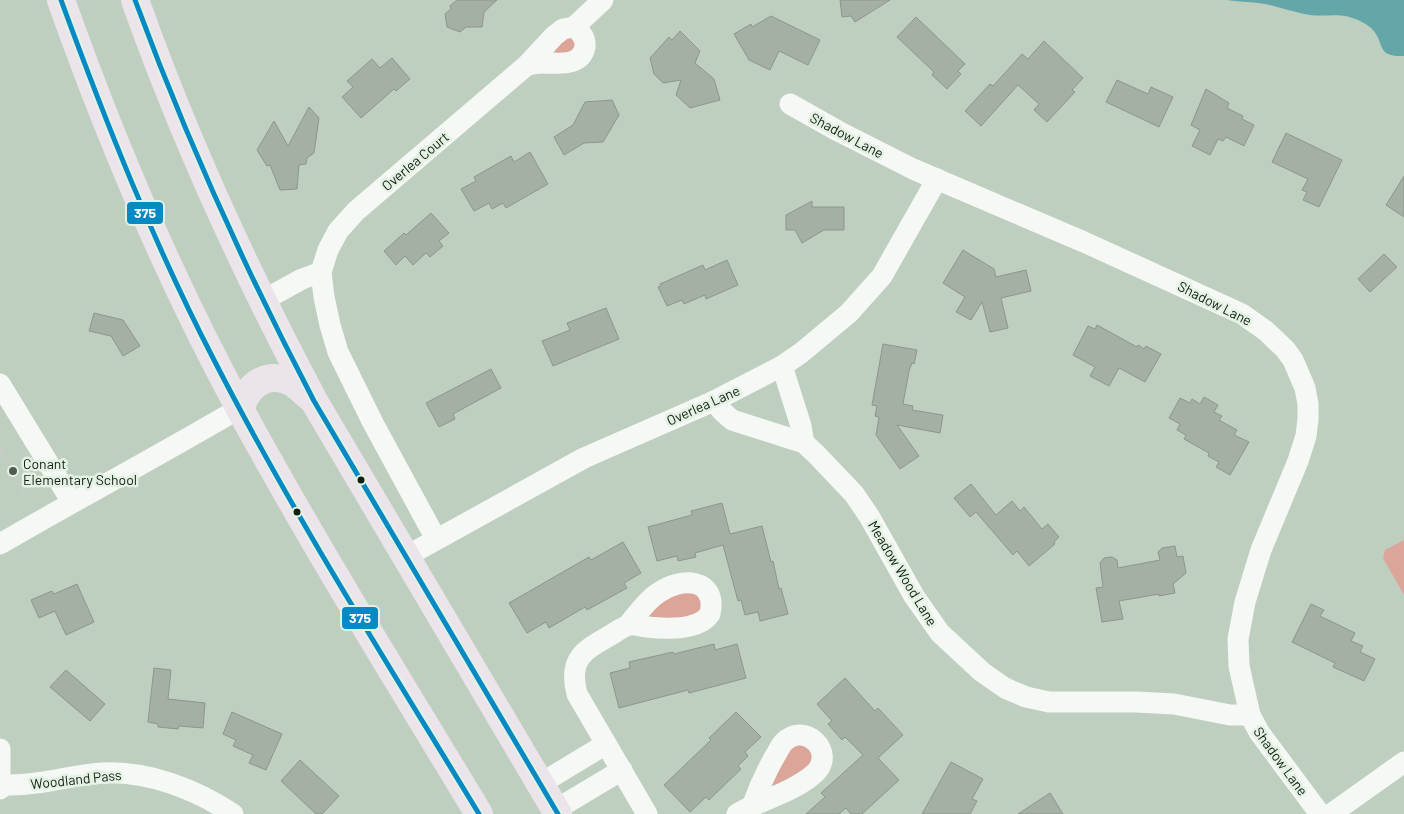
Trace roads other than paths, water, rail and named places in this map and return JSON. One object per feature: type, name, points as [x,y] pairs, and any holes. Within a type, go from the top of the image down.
[{"type":"highway","points":[[61,0],[96,96],[147,220],[240,408],[297,512],[479,814]]},
{"type":"highway","points":[[135,0],[183,127],[262,301],[314,401],[540,784],[554,813]]},
{"type":"highway","points":[[240,408],[244,396],[251,387],[270,378],[279,378],[294,384],[314,401]]},
{"type":"street","name":"Overlea Court","points":[[436,539],[382,441],[338,352],[324,297],[321,272],[328,250],[338,231],[356,211],[527,65],[554,36],[563,30],[574,27],[603,0]]},
{"type":"street","points":[[527,65],[543,63],[563,64],[578,58],[585,46],[580,32],[574,27]]},
{"type":"street","name":"Shadow Lane","points":[[790,104],[880,153],[1084,242],[1242,314],[1274,338],[1293,360],[1305,388],[1308,404],[1306,436],[1298,461],[1262,550],[1245,602],[1238,638],[1239,666],[1250,715],[1259,732],[1320,814]]},
{"type":"street","name":"Overlea Lane","points":[[405,556],[584,458],[714,402],[782,366],[802,353],[836,326],[882,276],[937,179]]},
{"type":"street","points":[[262,301],[321,272]]},
{"type":"street","points":[[782,366],[801,426],[804,443]]},
{"type":"street","points":[[0,384],[72,502]]},
{"type":"street","name":"Meadow Wood Lane","points":[[714,402],[732,420],[804,443],[816,454],[854,494],[869,516],[914,596],[940,633],[957,651],[1004,688],[1026,697],[1048,702],[1174,704],[1230,716],[1250,715]]},
{"type":"street","points":[[0,544],[72,502],[166,452],[240,408]]},
{"type":"street","points":[[629,624],[587,649],[575,665],[573,676],[577,694],[648,814]]},
{"type":"street","points":[[540,784],[606,744]]},
{"type":"street","points":[[0,749],[0,789]]},
{"type":"street","points":[[1331,814],[1404,762]]},
{"type":"street","points":[[554,813],[622,770]]},
{"type":"street","name":"Woodland Pass","points":[[0,785],[28,784],[101,773],[136,774],[158,779],[192,791],[233,814]]},
{"type":"water","points":[[1227,0],[1404,0],[1404,56],[1395,56],[1385,52],[1372,29],[1355,19],[1342,16],[1310,15],[1265,4]]},
{"type":"place","name":"Conant Elementary School","points":[[13,471]]}]
